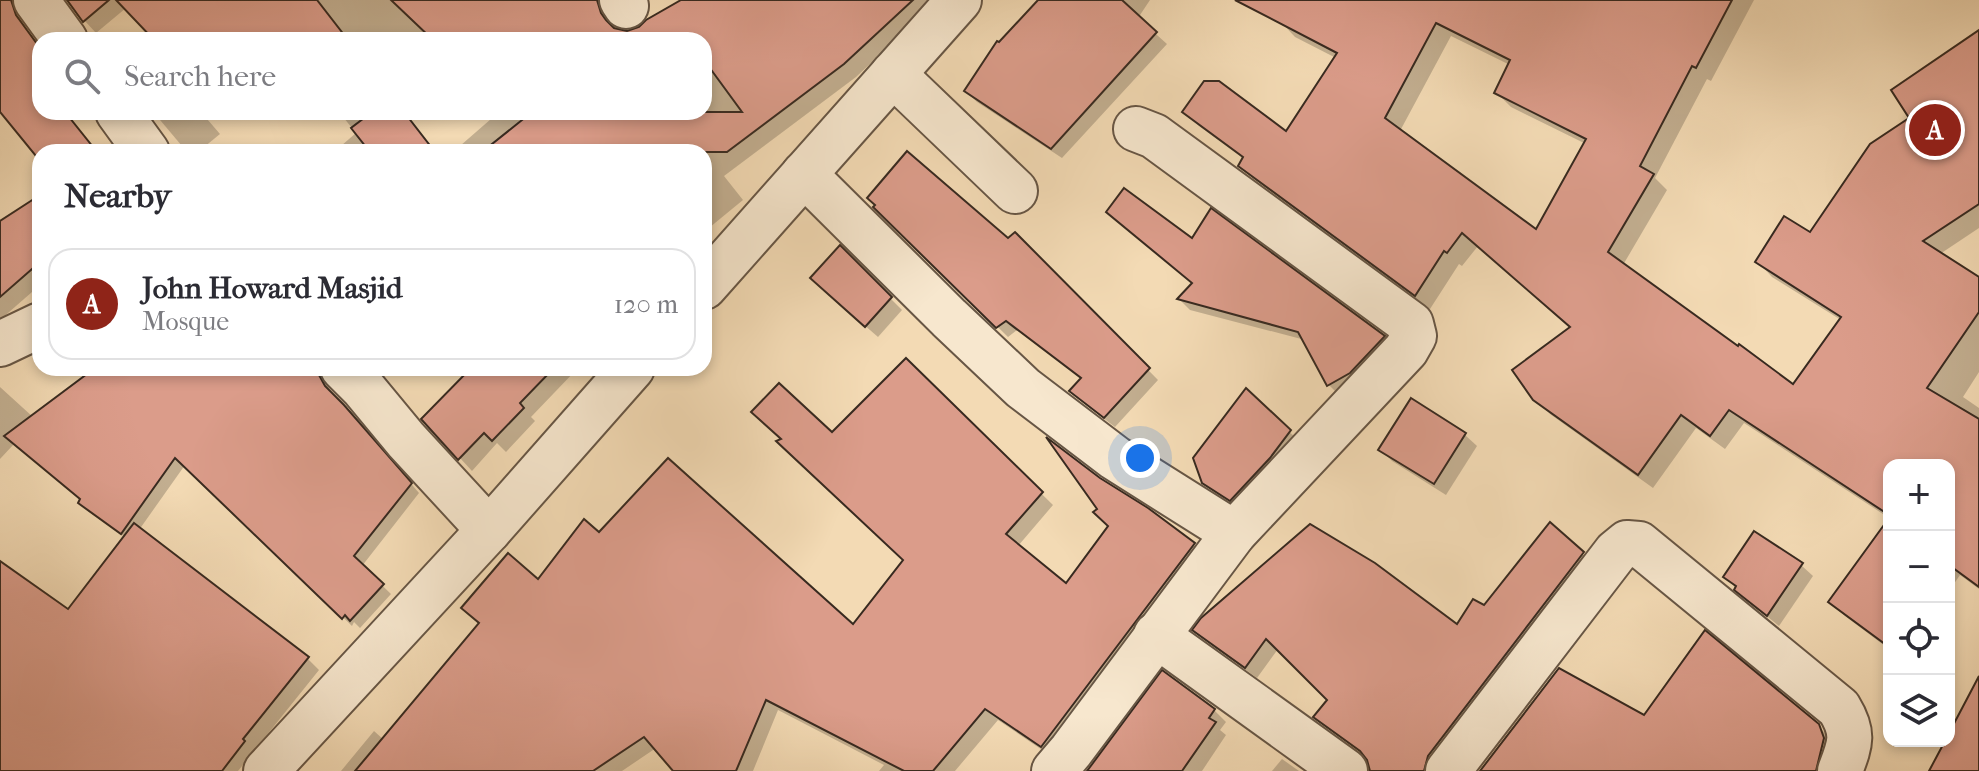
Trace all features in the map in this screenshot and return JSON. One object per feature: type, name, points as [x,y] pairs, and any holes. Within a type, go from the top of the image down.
[{"type":"street","points":[[36,0],[59,32]]},
{"type":"street","points":[[712,278],[959,0]]},
{"type":"street","points":[[893,74],[1015,191]]},
{"type":"street","points":[[124,120],[141,144]]},
{"type":"street","points":[[1054,771],[1234,533],[1396,362],[1414,336],[1411,324],[1154,136],[1136,129]]},
{"type":"street","points":[[804,174],[1023,388],[1115,458],[1234,533]]},
{"type":"street","points":[[0,344],[32,329]]},
{"type":"street","points":[[351,376],[489,530]]},
{"type":"street","points":[[266,771],[489,530],[625,376]]},
{"type":"street","points":[[1448,771],[1616,552],[1627,543],[1639,544],[1839,708],[1848,723],[1851,742],[1840,771]]},
{"type":"street","points":[[1156,635],[1345,771]]},
{"type":"building","points":[[0,0],[11,0],[16,15],[32,37],[32,120],[71,120],[91,144],[32,144],[32,151],[0,112]]},
{"type":"building","points":[[67,0],[109,0],[83,22]]},
{"type":"building","points":[[116,0],[317,0],[342,32],[146,32]]},
{"type":"building","points":[[391,0],[597,0],[606,20],[614,28],[627,31],[639,27],[681,0],[913,0],[844,64],[727,152],[712,152],[712,144],[492,144],[522,120],[712,120],[712,112],[742,112],[712,71],[712,32],[425,32]]},
{"type":"building","points":[[1038,0],[1122,0],[1157,32],[1051,149],[964,91],[997,41]]},
{"type":"building","points":[[1235,0],[1732,0],[1696,68],[1692,66],[1640,166],[1654,174],[1608,252],[1793,384],[1841,317],[1755,262],[1784,216],[1810,232],[1870,144],[1909,118],[1891,90],[1979,30],[1979,204],[1923,241],[1979,277],[1979,312],[1927,388],[1979,419],[1979,587],[1955,569],[1955,459],[1883,459],[1883,511],[1729,410],[1710,436],[1681,415],[1638,475],[1533,400],[1512,370],[1570,327],[1462,233],[1447,253],[1444,251],[1415,296],[1238,166],[1243,157],[1182,112],[1204,81],[1219,81],[1286,131],[1337,53]],"holes":[[[1436,23],[1510,60],[1494,93],[1586,139],[1536,229],[1385,118]]]},
{"type":"building","points":[[362,120],[410,120],[429,144],[364,144],[351,128]]},
{"type":"building","points":[[907,151],[1008,238],[1015,232],[1150,368],[1104,418],[1069,391],[1081,378],[1006,321],[996,328],[873,207],[875,205],[867,198]]},
{"type":"building","points":[[1124,188],[1192,238],[1211,208],[1385,336],[1350,373],[1327,386],[1298,332],[1177,299],[1192,283],[1106,212]]},
{"type":"building","points":[[32,200],[32,269],[0,297],[0,221]]},
{"type":"building","points":[[840,245],[892,297],[865,327],[810,278]]},
{"type":"building","points":[[906,358],[1043,492],[1006,534],[1066,583],[1108,526],[1093,512],[1097,509],[1046,437],[1195,543],[1041,747],[985,709],[933,771],[904,771],[766,700],[736,771],[673,771],[644,737],[593,771],[355,771],[479,623],[461,608],[508,553],[538,579],[584,519],[599,532],[668,458],[853,624],[903,560],[776,441],[781,439],[751,412],[779,383],[832,432]]},
{"type":"building","points":[[84,376],[320,376],[325,386],[412,483],[354,556],[384,584],[350,621],[345,615],[342,619],[175,458],[121,534],[78,503],[80,499],[4,436]]},
{"type":"building","points":[[463,376],[546,376],[520,403],[524,408],[492,441],[484,433],[458,460],[421,419]]},
{"type":"building","points":[[1246,388],[1291,430],[1230,501],[1202,483],[1193,458]]},
{"type":"building","points":[[1411,398],[1466,433],[1434,484],[1378,450]]},
{"type":"building","points":[[1550,522],[1584,552],[1428,756],[1424,771],[1370,771],[1360,751],[1313,717],[1327,700],[1266,639],[1245,668],[1192,630],[1201,618],[1310,524],[1375,563],[1457,624],[1473,599],[1484,605]]},
{"type":"building","points":[[134,523],[309,657],[243,739],[245,741],[222,771],[0,771],[0,561],[68,609]]},
{"type":"building","points":[[1883,526],[1883,643],[1828,602]]},
{"type":"building","points":[[1754,531],[1803,563],[1767,616],[1734,590],[1736,586],[1723,577]]},
{"type":"building","points":[[1705,630],[1819,724],[1824,738],[1816,771],[1480,771],[1559,668],[1644,715]]},
{"type":"building","points":[[1162,670],[1215,709],[1209,718],[1216,722],[1182,771],[1087,771]]},
{"type":"building","points":[[1979,676],[1979,771],[1929,771],[1942,747],[1955,747],[1955,722]]},
{"type":"place","name":"John Howard Masjid","points":[[1935,130]]}]
